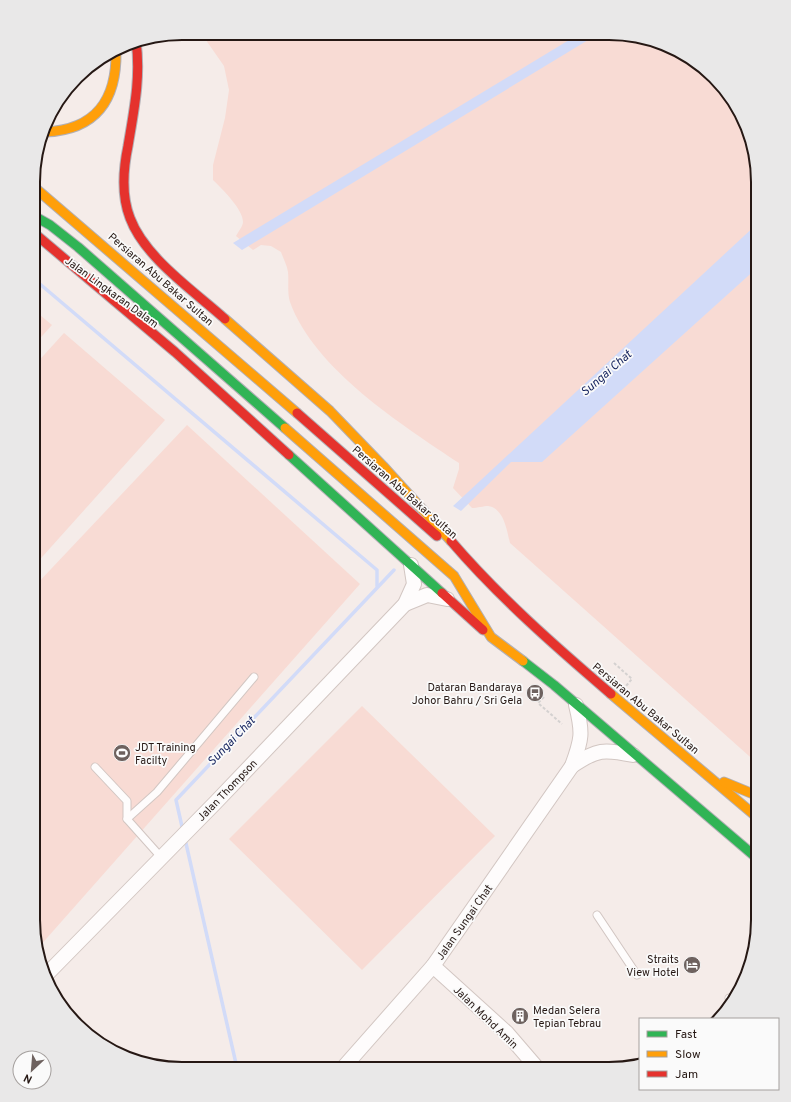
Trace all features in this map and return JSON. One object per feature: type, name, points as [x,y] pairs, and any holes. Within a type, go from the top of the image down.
[{"type":"main road","points":[[137,48],[140,65],[139,87],[124,176],[124,197],[138,234],[155,255],[328,410],[387,469],[486,580]]},
{"type":"main road","points":[[50,131],[69,129],[84,124],[97,114],[108,100],[115,84],[118,67],[117,56]]},
{"type":"main road","name":"Persiaran Abu Bakar Sultan","points":[[40,192],[221,347],[486,580],[614,698],[751,812]]},
{"type":"main road","points":[[40,219],[50,225],[78,247],[454,576],[491,637]]},
{"type":"main road","points":[[40,238],[175,352],[491,637],[576,704],[751,852]]},
{"type":"main road","name":"Jalan Lingkaran Dalam","points":[[80,285],[175,352]]},
{"type":"main road","points":[[708,776],[751,793]]},
{"type":"street","name":"Jalan Thompson","points":[[50,971],[164,853],[216,802],[406,604],[414,584],[411,564]]},
{"type":"street","name":"Jalan Thompson","points":[[406,604],[427,595],[451,600]]},
{"type":"street","name":"Jalan Sungai Chat","points":[[347,1062],[433,966],[572,766],[582,738],[581,725],[576,704]]},
{"type":"street","name":"Jalan Sungai Chat","points":[[572,766],[595,752],[612,751],[639,757]]},
{"type":"street","name":"Jalan Mohd Amin","points":[[433,966],[507,1033],[532,1062]]},
{"type":"lane","points":[[127,818],[157,792],[254,677]]},
{"type":"lane","points":[[95,767],[128,801],[127,818],[164,853]]},
{"type":"lane","points":[[597,915],[637,975]]},
{"type":"path","points":[[614,663],[632,679]]},
{"type":"path","points":[[538,703],[562,724]]},
{"type":"shaded area","points":[[206,40],[618,40],[646,45],[672,55],[703,75],[716,88],[732,111],[740,128],[746,145],[751,173],[751,758],[510,543],[504,521],[498,511],[488,506],[472,508],[453,488],[459,469],[459,463],[387,413],[362,393],[339,372],[319,350],[302,327],[290,302],[288,272],[281,252],[271,246],[261,245],[253,250],[236,236],[243,224],[240,211],[213,180],[213,165],[225,118],[229,90],[224,66]]},
{"type":"shaded area","points":[[40,315],[52,325],[40,338]]},
{"type":"shaded area","points":[[64,333],[165,420],[40,559],[40,359]]},
{"type":"shaded area","name":"JDT Training Facilty","points":[[187,425],[360,584],[42,943],[40,929],[40,581]]},
{"type":"shaded area","points":[[362,706],[495,836],[362,970],[229,839]]},
{"type":"water","points":[[569,40],[588,40],[242,250],[233,243]]},
{"type":"water","points":[[751,229],[751,273],[542,462],[511,462],[461,511],[453,506]]},
{"type":"waterway","points":[[40,284],[377,570],[377,586]]},
{"type":"waterway","name":"Sungai Chat","points":[[183,831],[176,800],[394,570]]},
{"type":"waterway","name":"Sungai Chat","points":[[185,839],[236,1062]]},
{"type":"traffic: fast","points":[[40,219],[50,225],[78,247],[285,428]]},
{"type":"traffic: fast","points":[[289,455],[442,593]]},
{"type":"traffic: fast","points":[[523,661],[554,685],[751,853]]},
{"type":"traffic: slow","points":[[50,131],[63,130],[78,125],[90,118],[100,109],[107,98],[112,84],[116,57]]},
{"type":"traffic: slow","points":[[40,192],[297,413]]},
{"type":"traffic: slow","points":[[225,319],[330,411],[383,466],[451,541]]},
{"type":"traffic: slow","points":[[285,428],[454,576],[491,637],[523,661]]},
{"type":"traffic: slow","points":[[611,694],[751,812]]},
{"type":"traffic: slow","points":[[724,782],[751,793]]},
{"type":"traffic: jam","points":[[137,48],[138,68],[136,94],[124,173],[124,191],[127,209],[137,233],[158,260],[225,319]]},
{"type":"traffic: jam","points":[[40,238],[175,352],[289,455]]},
{"type":"traffic: jam","points":[[297,413],[437,536]]},
{"type":"traffic: jam","points":[[451,541],[488,582],[548,639],[611,694]]},
{"type":"traffic: jam","points":[[442,593],[483,630]]},
{"type":"place","name":"Dataran Bandaraya Johor Bahru / Sri Gela","points":[[535,693]]},
{"type":"place","name":"JDT Training Facilty","points":[[122,753]]},
{"type":"place","name":"Straits View Hotel","points":[[692,965]]},
{"type":"place","name":"Medan Selera Tepian Tebrau","points":[[520,1016]]}]
